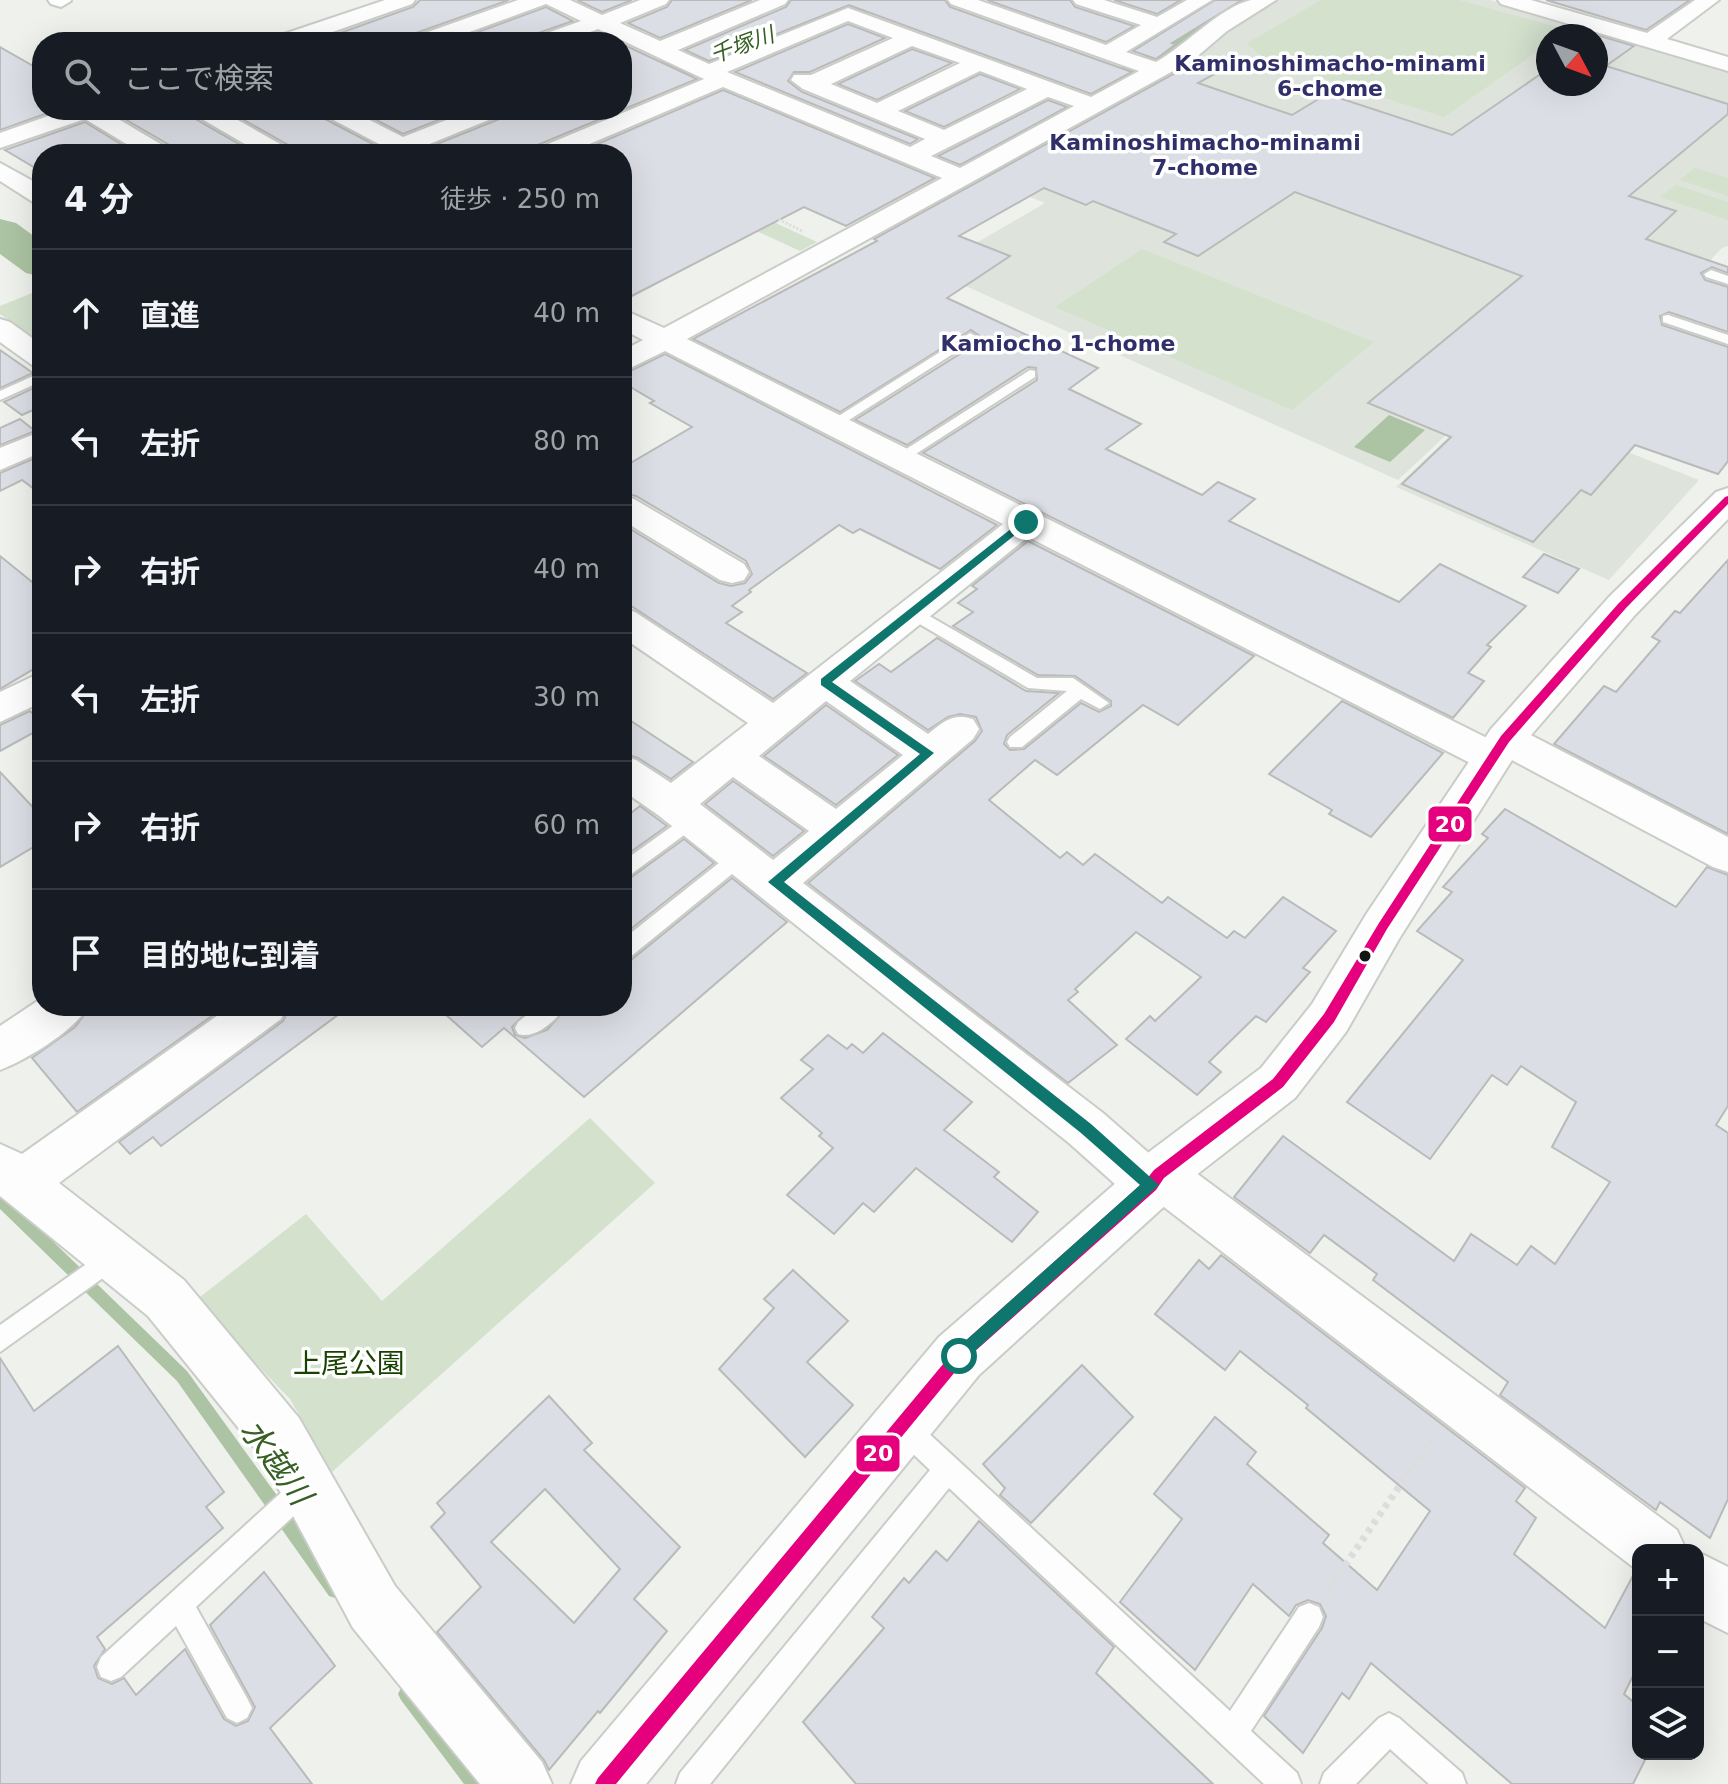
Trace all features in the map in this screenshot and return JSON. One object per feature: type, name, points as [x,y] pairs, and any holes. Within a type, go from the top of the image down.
[{"type":"street","points":[[312,32],[405,0]]},
{"type":"street","points":[[450,32],[538,0]]},
{"type":"street","points":[[555,0],[623,32]]},
{"type":"street","points":[[572,32],[659,0]]},
{"type":"street","points":[[632,55],[778,0]]},
{"type":"street","points":[[958,0],[1152,69]]},
{"type":"street","points":[[1083,0],[1158,24]]},
{"type":"street","points":[[1107,53],[1202,0]]},
{"type":"street","points":[[632,358],[1152,69],[1185,55],[1219,26],[1266,0]]},
{"type":"street","points":[[1508,0],[1728,64]]},
{"type":"street","points":[[1650,41],[1709,0]]},
{"type":"street","points":[[1573,18],[1592,6]]},
{"type":"street","points":[[632,114],[716,76],[745,57],[848,14],[1092,105]]},
{"type":"street","points":[[339,23],[358,32]]},
{"type":"street","points":[[632,36],[716,76],[777,114],[884,145],[959,176]]},
{"type":"street","points":[[811,84],[911,38]]},
{"type":"street","points":[[745,57],[945,139]]},
{"type":"street","points":[[879,111],[978,63]]},
{"type":"street","points":[[912,156],[1047,88]]},
{"type":"street","points":[[0,141],[59,120]]},
{"type":"street","points":[[103,120],[142,144]]},
{"type":"street","points":[[220,120],[262,144]]},
{"type":"street","points":[[361,120],[400,144]]},
{"type":"street","points":[[422,144],[472,120]]},
{"type":"street","points":[[567,144],[620,120]]},
{"type":"street","points":[[129,144],[137,141]]},
{"type":"street","points":[[854,161],[884,145]]},
{"type":"street","points":[[904,182],[929,193]]},
{"type":"street","points":[[632,323],[1026,522],[1728,856]]},
{"type":"street","points":[[6,340],[32,354]]},
{"type":"street","points":[[0,460],[32,445]]},
{"type":"street","points":[[604,1784],[959,1356],[1155,1179],[1278,1083],[1329,1018],[1383,926],[1499,748],[1622,606],[1728,499]]},
{"type":"street","points":[[632,512],[732,572]]},
{"type":"street","points":[[682,812],[731,756],[1026,522]]},
{"type":"street","points":[[632,627],[774,722]]},
{"type":"street","points":[[825,682],[928,753]]},
{"type":"street","points":[[0,709],[32,691]]},
{"type":"street","points":[[775,882],[960,729]]},
{"type":"street","points":[[731,756],[837,830]]},
{"type":"street","points":[[632,777],[775,882],[1074,1118],[1459,1400],[1649,1544]]},
{"type":"street","points":[[0,1050],[51,1016]]},
{"type":"street","points":[[250,1016],[10,1174],[102,1265],[166,1298],[280,1437],[299,1494],[374,1607],[520,1784]]},
{"type":"street","points":[[1704,1586],[1728,1604]]},
{"type":"lane","points":[[1711,274],[1728,280]]},
{"type":"lane","points":[[1668,319],[1728,340]]},
{"type":"lane","points":[[833,424],[970,337]]},
{"type":"lane","points":[[900,458],[1030,374]]},
{"type":"lane","points":[[0,396],[32,381]]},
{"type":"lane","points":[[912,612],[1034,684],[1067,682],[1100,703]]},
{"type":"lane","points":[[1016,742],[1080,690]]},
{"type":"lane","points":[[632,863],[682,812]]},
{"type":"lane","points":[[632,944],[741,856]]},
{"type":"lane","points":[[526,1028],[541,1016]]},
{"type":"lane","points":[[0,1340],[102,1265]]},
{"type":"lane","points":[[902,1426],[1286,1784]]},
{"type":"lane","points":[[691,1784],[948,1469]]},
{"type":"lane","points":[[111,1667],[299,1494]]},
{"type":"lane","points":[[179,1604],[237,1708]]},
{"type":"lane","points":[[1232,1734],[1309,1617]]},
{"type":"lane","points":[[1335,1784],[1389,1728],[1451,1784]]},
{"type":"path","points":[[750,205],[834,246]]},
{"type":"path","points":[[1309,1617],[1459,1400]]},
{"type":"shaded area","points":[[1272,0],[1490,0],[1575,24],[1536,24],[1536,96],[1608,96],[1608,33],[1728,67],[1728,246],[1722,248],[1570,407],[1504,381],[1398,480],[930,270],[1045,203],[973,174]]},
{"type":"shaded area","points":[[1490,398],[1699,480],[1609,580],[1396,487]]},
{"type":"shaded area","points":[[1389,415],[1425,430],[1390,462],[1354,447]]},
{"type":"green space","points":[[1321,0],[1459,0],[1545,24],[1536,24],[1536,52],[1444,117],[1264,59],[1247,43]]},
{"type":"green space","points":[[1695,168],[1728,178],[1728,196],[1680,180]]},
{"type":"green space","points":[[1676,185],[1728,202],[1728,220],[1660,197]]},
{"type":"green space","points":[[754,213],[817,242],[800,251],[737,222]]},
{"type":"green space","points":[[1142,249],[1374,342],[1292,410],[1055,307]]},
{"type":"green space","points":[[32,293],[32,335],[0,314],[0,306]]},
{"type":"green space","name":"上尾公園","points":[[590,1118],[655,1183],[332,1472],[290,1399],[195,1301],[306,1214],[382,1301]]},
{"type":"building","points":[[420,0],[509,0],[419,32],[343,32],[413,7]]},
{"type":"building","points":[[577,0],[632,0],[602,12]]},
{"type":"building","points":[[672,0],[752,0],[660,38],[628,23],[667,7]]},
{"type":"building","points":[[791,0],[945,0],[950,7],[1132,72],[1091,94],[849,5],[709,61],[685,50],[786,7]]},
{"type":"building","points":[[987,0],[1070,0],[1075,7],[1134,26],[1106,42]]},
{"type":"building","points":[[1114,0],[1181,0],[1157,14]]},
{"type":"building","points":[[1215,0],[1242,0],[1172,43],[1176,44],[1156,59],[1133,51]]},
{"type":"building","points":[[1546,0],[1690,0],[1646,30]]},
{"type":"building","points":[[546,7],[573,21],[541,32],[478,32]]},
{"type":"building","points":[[848,24],[885,38],[810,72],[794,72],[788,81],[802,92],[918,139],[910,144],[735,72]]},
{"type":"building","points":[[1608,38],[1634,46],[1608,65]]},
{"type":"building","points":[[0,47],[32,65],[32,119],[0,130]]},
{"type":"building","points":[[632,49],[697,79],[632,106]]},
{"type":"building","points":[[912,49],[952,63],[877,100],[838,84]]},
{"type":"building","points":[[1195,62],[1220,71],[1198,83],[1292,115],[1327,94],[1452,135],[1536,77],[1536,96],[1608,96],[1608,67],[1728,104],[1728,114],[1629,196],[1676,211],[1646,239],[1728,267],[1728,273],[1712,267],[1701,273],[1705,280],[1728,287],[1728,332],[1669,312],[1660,316],[1662,325],[1728,347],[1728,461],[1718,474],[1635,445],[1591,495],[1581,490],[1533,542],[1402,484],[1451,437],[1368,403],[1522,276],[1295,192],[1198,256],[1164,242],[1176,234],[1093,201],[1086,205],[1044,188],[959,236],[1010,256],[947,298],[1098,368],[1069,389],[1141,424],[1106,449],[1202,495],[1218,482],[1255,499],[1229,521],[1399,602],[1440,564],[1526,606],[1487,645],[1491,647],[1468,673],[1484,681],[1453,718],[923,453],[1037,380],[1036,368],[1028,367],[907,445],[855,420],[977,343],[980,336],[971,330],[840,412],[693,339],[877,241],[874,239]]},
{"type":"building","points":[[980,74],[1020,89],[944,127],[905,111]]},
{"type":"building","points":[[723,90],[935,178],[846,226],[804,207],[632,296],[632,144],[597,144]]},
{"type":"building","points":[[1048,100],[1067,107],[960,165],[938,156]]},
{"type":"building","points":[[126,120],[197,120],[239,144],[168,144]]},
{"type":"building","points":[[244,120],[327,120],[373,144],[286,144]]},
{"type":"building","points":[[376,120],[439,120],[403,134]]},
{"type":"building","points":[[497,120],[598,120],[540,144],[437,144]]},
{"type":"building","points":[[85,122],[121,144],[32,144],[32,166],[5,150]]},
{"type":"building","points":[[0,350],[32,373],[0,388]]},
{"type":"building","points":[[665,354],[997,525],[940,569],[860,529],[853,533],[839,525],[749,590],[751,592],[732,606],[742,612],[726,623],[807,673],[773,699],[632,607],[632,530],[719,583],[731,586],[745,583],[752,574],[746,561],[632,495],[632,462],[692,427],[650,403],[654,401],[632,388],[632,370]]},
{"type":"building","points":[[32,389],[32,410],[22,415],[4,402]]},
{"type":"building","points":[[20,419],[32,429],[32,432],[0,445],[0,428]]},
{"type":"building","points":[[32,459],[32,488],[22,480],[0,491],[0,473]]},
{"type":"building","points":[[1028,541],[1254,656],[1178,725],[1143,705],[1057,775],[1035,760],[989,800],[1060,858],[1067,852],[1083,865],[1095,854],[1162,903],[1168,897],[1227,938],[1234,931],[1245,938],[1283,897],[1336,931],[1303,968],[1310,972],[1266,1022],[1256,1016],[1209,1062],[1221,1072],[1197,1095],[1126,1039],[1150,1016],[1155,1021],[1201,977],[1136,932],[1075,989],[1078,992],[1068,1000],[1117,1045],[1068,1083],[808,883],[975,741],[982,731],[976,717],[960,714],[948,717],[928,730],[855,681],[879,664],[891,672],[937,638],[1026,691],[1059,693],[1007,735],[1004,744],[1010,750],[1024,749],[1081,703],[1099,712],[1111,706],[1111,701],[1075,676],[1038,675],[953,626],[973,612],[958,603],[977,589],[972,586]]},
{"type":"building","points":[[1544,554],[1579,569],[1558,593],[1523,577]]},
{"type":"building","points":[[0,556],[32,582],[32,670],[0,689]]},
{"type":"building","points":[[1728,560],[1728,834],[1554,744],[1604,686],[1616,692],[1660,641],[1652,637],[1675,611],[1680,613]]},
{"type":"building","points":[[1342,701],[1443,753],[1371,837],[1329,814],[1332,810],[1269,774]]},
{"type":"building","points":[[826,705],[898,755],[836,805],[764,756]]},
{"type":"building","points":[[30,711],[32,713],[32,733],[0,751],[0,725]]},
{"type":"building","points":[[632,722],[693,762],[671,779],[632,756]]},
{"type":"building","points":[[0,772],[32,806],[32,848],[0,867]]},
{"type":"building","points":[[733,781],[804,831],[773,856],[705,804]]},
{"type":"building","points":[[640,806],[667,826],[632,851],[632,812]]},
{"type":"building","points":[[1505,809],[1676,907],[1707,867],[1728,875],[1728,1106],[1716,1125],[1728,1133],[1728,1499],[1710,1538],[1660,1502],[1656,1510],[1500,1395],[1508,1382],[1373,1280],[1377,1274],[1324,1235],[1310,1253],[1234,1197],[1283,1136],[1454,1261],[1471,1234],[1517,1265],[1531,1246],[1555,1264],[1610,1182],[1552,1147],[1576,1102],[1521,1066],[1507,1085],[1492,1075],[1430,1159],[1347,1102],[1463,960],[1417,931],[1452,892],[1443,887],[1488,838],[1482,834]]},
{"type":"building","points":[[684,839],[714,863],[632,928],[632,877]]},
{"type":"building","points":[[732,878],[787,922],[584,1097],[504,1028],[482,1047],[447,1016],[523,1016],[512,1027],[515,1035],[525,1038],[547,1030],[559,1016],[632,1016],[632,959]]},
{"type":"building","points":[[83,1016],[212,1016],[77,1112],[32,1058],[75,1027]]},
{"type":"building","points":[[285,1016],[336,1016],[161,1146],[153,1137],[130,1154],[119,1142],[283,1021]]},
{"type":"building","points":[[883,1033],[972,1102],[944,1130],[999,1172],[994,1177],[1038,1212],[1012,1242],[916,1168],[874,1212],[863,1203],[834,1234],[787,1195],[833,1148],[819,1136],[822,1133],[781,1098],[813,1069],[801,1060],[828,1035],[847,1049],[852,1044],[863,1053]]},
{"type":"building","points":[[1221,1255],[1525,1488],[1516,1501],[1536,1518],[1514,1554],[1605,1628],[1632,1578],[1632,1678],[1624,1694],[1632,1701],[1632,1760],[1645,1760],[1633,1784],[1512,1784],[1371,1663],[1349,1699],[1342,1693],[1303,1753],[1264,1716],[1322,1628],[1326,1616],[1320,1604],[1308,1600],[1296,1605],[1289,1616],[1253,1584],[1195,1670],[1120,1602],[1182,1519],[1154,1494],[1215,1417],[1256,1452],[1247,1464],[1329,1535],[1323,1543],[1377,1590],[1430,1511],[1306,1408],[1308,1405],[1240,1351],[1225,1370],[1155,1314],[1199,1260],[1209,1269]]},
{"type":"building","points":[[793,1270],[848,1321],[807,1362],[853,1405],[805,1457],[719,1369],[774,1308],[764,1299]]},
{"type":"building","points":[[118,1346],[224,1492],[206,1507],[223,1528],[97,1637],[105,1649],[94,1666],[98,1678],[112,1684],[124,1678],[136,1695],[185,1649],[224,1719],[236,1726],[248,1721],[255,1707],[210,1625],[264,1572],[335,1666],[270,1728],[312,1784],[0,1784],[0,1358],[34,1411]]},
{"type":"building","points":[[1082,1365],[1133,1417],[1031,1523],[1000,1495],[1005,1488],[983,1464]]},
{"type":"building","points":[[549,1396],[592,1443],[584,1450],[680,1547],[634,1599],[667,1631],[549,1770],[544,1760],[437,1632],[481,1587],[431,1527],[445,1513],[437,1503]],"holes":[[[545,1489],[620,1569],[574,1623],[491,1542]]]},
{"type":"building","points":[[979,1521],[1114,1647],[1096,1673],[1213,1784],[856,1784],[803,1722],[884,1628],[872,1617],[904,1578],[909,1583],[936,1551],[947,1561]]},
{"type":"waterway","name":"千塚川","points":[[632,85],[676,68],[704,63],[868,0]]},
{"type":"waterway","points":[[881,0],[1114,86],[1180,51],[1209,25],[1254,0]]},
{"type":"waterway","name":"千塚川","points":[[0,233],[32,256]]},
{"type":"waterway","name":"水越川","points":[[0,1200],[182,1376],[335,1590]]},
{"type":"waterway","name":"水越川","points":[[407,1694],[475,1784]]},
{"type":"transit line","name":"20","points":[[604,1784],[959,1356],[1151,1185],[1159,1174],[1278,1083],[1329,1018],[1383,926],[1505,739],[1622,606],[1728,499]]},
{"type":"district","name":"Kaminoshimacho-minami 6-chome","points":[[1330,76]]},
{"type":"district","name":"Kaminoshimacho-minami 7-chome","points":[[1205,154]]},
{"type":"district","name":"Kamiocho 1-chome","points":[[1058,343]]},
{"type":"route","points":[[959,1356],[1151,1185],[1086,1128],[775,882],[928,753],[825,682],[1026,522]]}]
